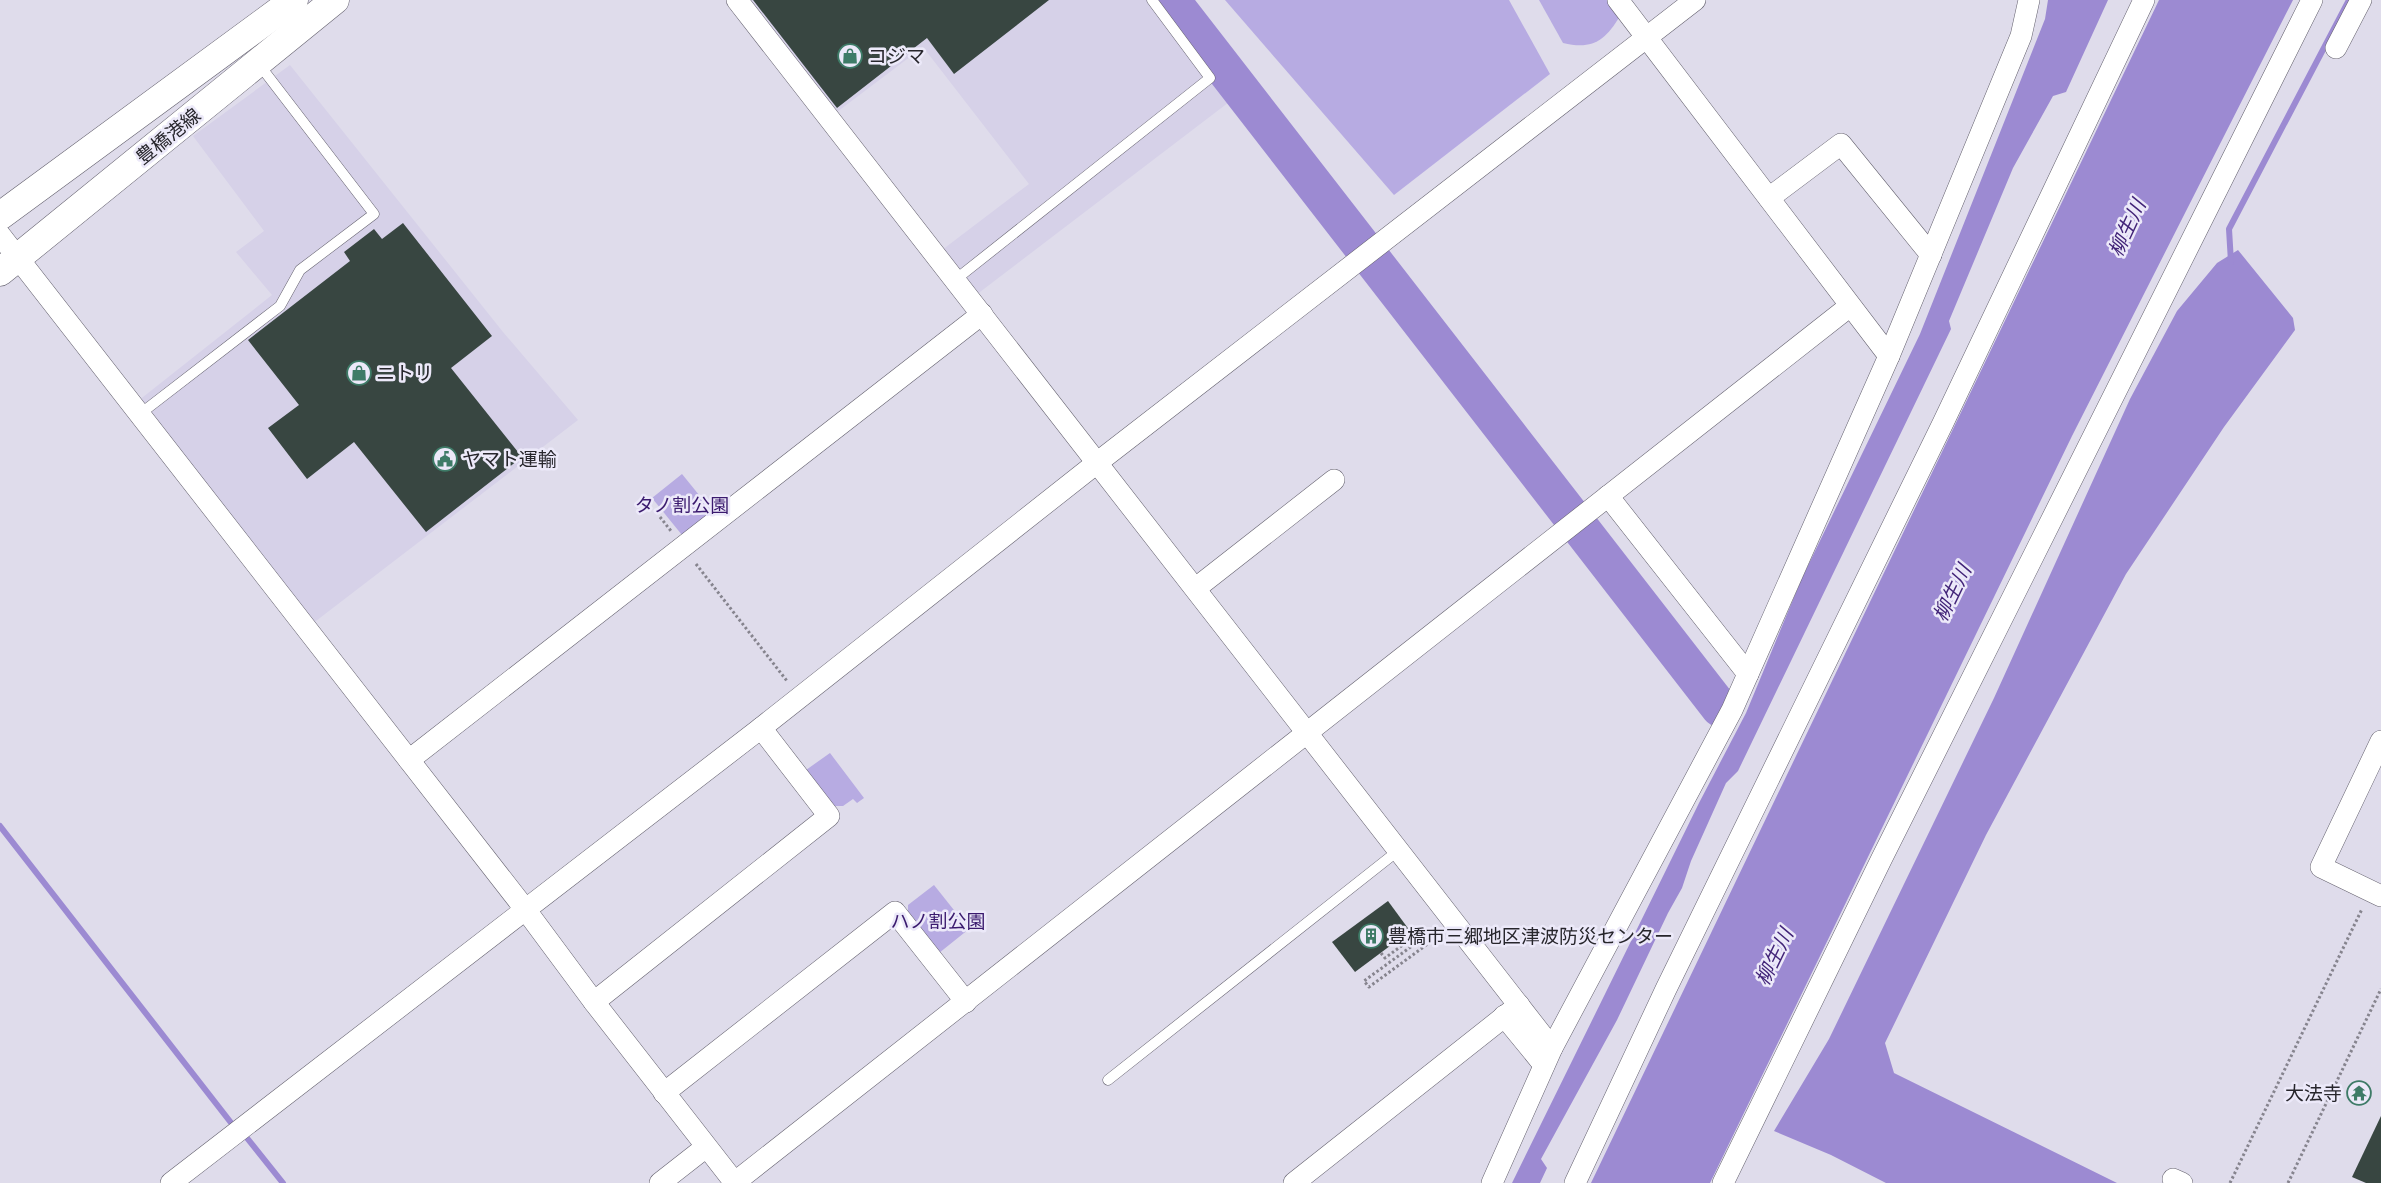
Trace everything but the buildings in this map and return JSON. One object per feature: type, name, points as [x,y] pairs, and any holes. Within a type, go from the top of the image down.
[{"type":"main road","name":"豊橋港線","points":[[0,216],[158,103],[294,0]]},
{"type":"main road","name":"豊橋港線","points":[[9,265],[336,0]]},
{"type":"street","points":[[737,0],[1399,850],[1511,1011],[1548,1057]]},
{"type":"street","points":[[1618,0],[1889,356]]},
{"type":"street","points":[[171,1183],[761,728],[1098,462],[1695,0]]},
{"type":"street","points":[[1492,1183],[1548,1057],[1727,719],[1748,674],[1889,356],[2021,36],[2029,0]]},
{"type":"street","points":[[1575,1183],[1666,989],[1951,406],[2144,0]]},
{"type":"street","points":[[1723,1183],[1890,842],[2312,0]]},
{"type":"street","points":[[2336,48],[2361,0]]},
{"type":"street","points":[[1769,198],[1840,144],[1931,255]]},
{"type":"street","points":[[0,235],[9,265],[140,414],[525,909],[594,1002],[735,1183],[1850,306]]},
{"type":"street","points":[[409,760],[982,314]]},
{"type":"street","points":[[1196,588],[1334,480]]},
{"type":"street","points":[[1608,496],[1748,674]]},
{"type":"street","points":[[594,1002],[829,816],[761,728]]},
{"type":"street","points":[[2381,741],[2321,867],[2381,896]]},
{"type":"street","points":[[664,1093],[895,912],[966,1002]]},
{"type":"street","points":[[1294,1183],[1511,1011]]},
{"type":"street","points":[[660,1183],[706,1147]]},
{"type":"lane","points":[[955,280],[1210,78],[1152,0]]},
{"type":"lane","points":[[140,414],[280,306],[300,270],[374,214],[258,62]]},
{"type":"lane","points":[[1108,1080],[1399,850]]},
{"type":"path","points":[[660,516],[799,698]]},
{"type":"path","points":[[2230,1183],[2362,910]]},
{"type":"path","points":[[1381,953],[1385,958],[1419,933],[1423,938],[1364,981],[1368,987],[1448,929]]},
{"type":"path","points":[[2288,1183],[2381,989]]},
{"type":"shaded area","points":[[747,0],[1162,0],[1237,96],[976,295],[942,250],[1029,184],[923,47],[833,115]]},
{"type":"shaded area","points":[[290,65],[503,332],[578,420],[312,624],[138,401],[272,295],[236,252],[264,231],[193,136]]},
{"type":"green space","points":[[1225,0],[1509,0],[1550,74],[1394,195]]},
{"type":"green space","points":[[1539,0],[1608,0],[1620,16],[1609,32],[1597,41],[1590,44],[1573,45],[1563,43]]},
{"type":"green space","name":"タノ割公園","points":[[682,474],[712,511],[682,535],[652,498]]},
{"type":"green space","points":[[830,753],[864,798],[857,803],[853,799],[843,806],[833,806],[806,770]]},
{"type":"green space","name":"ハノ割公園","points":[[934,885],[969,929],[939,953],[908,913],[908,905]]},
{"type":"water","points":[[2048,0],[2108,0],[2066,92],[2053,96],[2013,168],[1949,321],[1951,329],[1738,771],[1726,783],[1691,861],[1682,888],[1668,913],[1617,1020],[1541,1159],[1547,1168],[1540,1183],[1512,1183],[1699,803],[1746,713],[1802,578],[1920,334],[2045,19]]},
{"type":"water","name":"柳生川","points":[[2159,0],[2293,0],[2072,436],[1710,1183],[1591,1183]]},
{"type":"water","points":[[2238,250],[2293,318],[2295,330],[2224,427],[2126,574],[1986,835],[1885,1043],[1894,1073],[2117,1183],[1886,1183],[1831,1155],[1774,1131],[1829,1039],[1994,698],[2130,399],[2177,311],[2217,263]]},
{"type":"waterway","points":[[1171,0],[1720,708]]},
{"type":"waterway","points":[[2231,262],[2229,229],[2349,0]]},
{"type":"waterway","points":[[0,826],[232,1124],[247,1138],[283,1183]]},
{"type":"place","name":"コジマ","points":[[850,56]]},
{"type":"place","name":"ニトリ","points":[[359,373]]},
{"type":"place","name":"ヤマト運輸","points":[[445,459]]},
{"type":"place","name":"豊橋市三郷地区津波防災センター","points":[[1371,936]]},
{"type":"place","name":"大法寺","points":[[2359,1093]]}]
